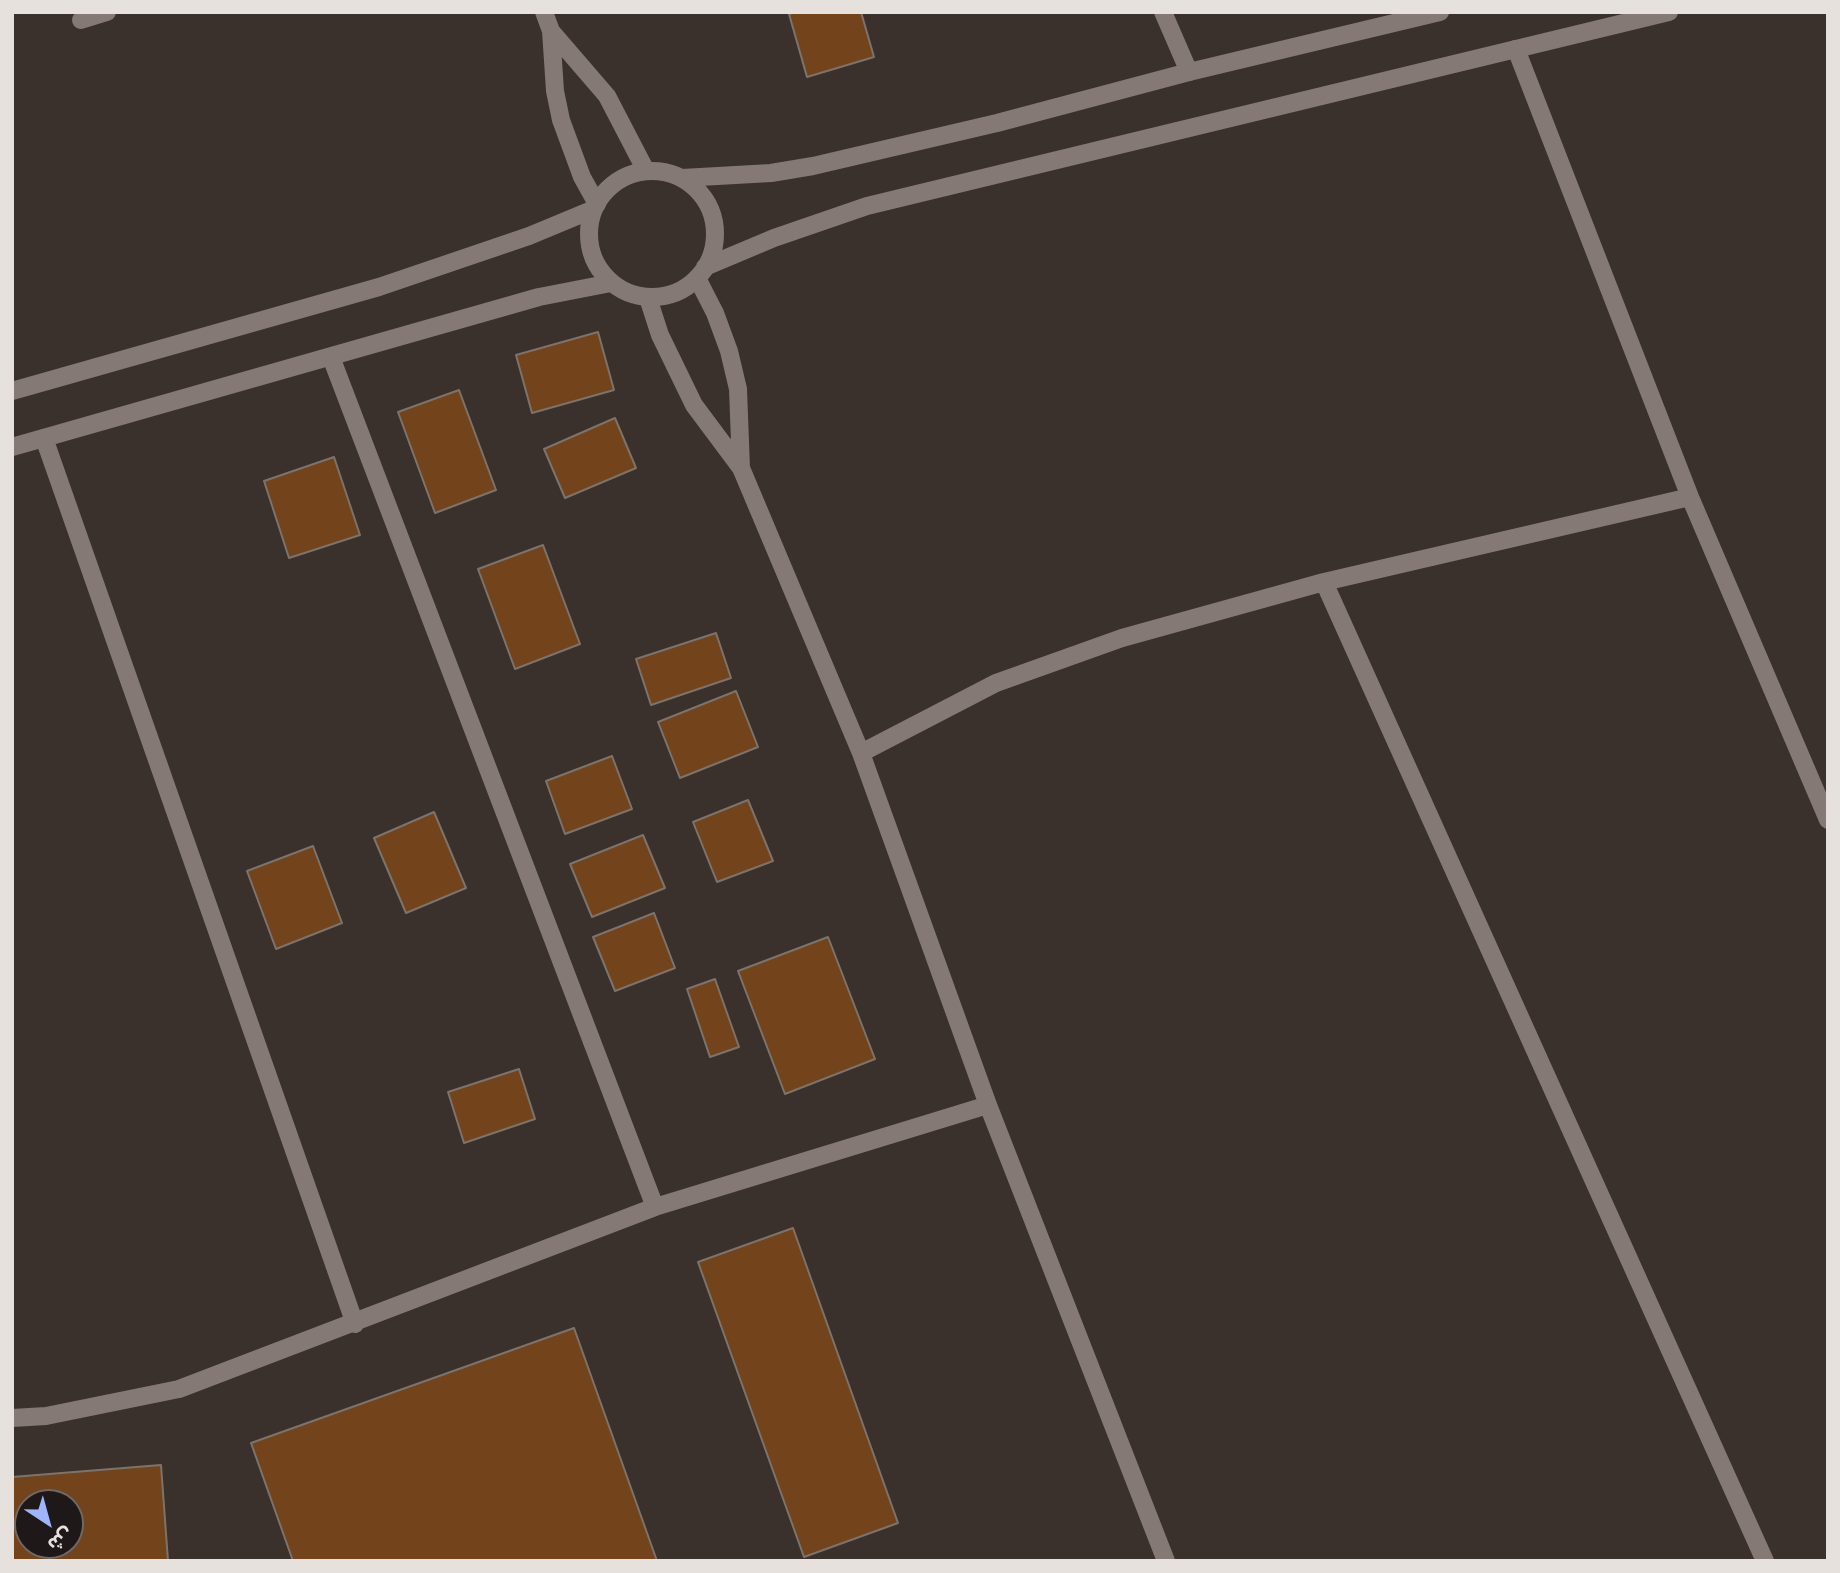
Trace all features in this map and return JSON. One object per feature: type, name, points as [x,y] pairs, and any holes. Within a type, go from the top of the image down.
[{"type":"street","points":[[81,20],[107,12]]},
{"type":"street","points":[[544,12],[551,31],[555,91],[561,120],[595,206],[589,229],[590,249],[598,268],[611,284],[648,298],[666,296],[683,289],[701,273],[774,238],[867,206],[1669,12]]},
{"type":"street","points":[[1163,12],[1189,72]]},
{"type":"street","points":[[12,391],[379,287],[529,236],[595,206],[617,181],[646,171],[682,178],[728,177],[813,166],[997,123],[1189,72],[1440,12]]},
{"type":"street","points":[[551,31],[607,96],[646,171]]},
{"type":"street","points":[[1516,49],[1690,497],[1828,820]]},
{"type":"street","points":[[682,178],[707,202],[713,218],[713,251],[701,273],[738,389],[741,468]]},
{"type":"street","points":[[12,447],[538,297],[611,284]]},
{"type":"street","points":[[648,298],[660,335],[694,405],[741,468],[861,753],[988,1105],[1166,1561]]},
{"type":"street","points":[[331,357],[655,1207]]},
{"type":"street","points":[[44,438],[355,1324]]},
{"type":"street","points":[[861,753],[996,683],[1122,638],[1324,582],[1690,497]]},
{"type":"street","points":[[1324,582],[1765,1561]]},
{"type":"street","points":[[12,1418],[46,1416],[179,1389],[355,1324],[655,1207],[988,1105]]},
{"type":"building","points":[[861,12],[874,57],[807,77],[789,14]]},
{"type":"building","points":[[598,332],[614,390],[532,413],[516,355]]},
{"type":"building","points":[[459,390],[496,490],[435,513],[398,412]]},
{"type":"building","points":[[615,418],[636,468],[565,498],[544,449]]},
{"type":"building","points":[[334,457],[360,535],[289,558],[264,481]]},
{"type":"building","points":[[543,545],[580,644],[515,669],[478,569]]},
{"type":"building","points":[[716,633],[731,678],[651,705],[636,659]]},
{"type":"building","points":[[736,691],[758,747],[680,778],[658,722]]},
{"type":"building","points":[[612,756],[632,809],[565,834],[546,781]]},
{"type":"building","points":[[748,800],[773,861],[717,882],[693,822]]},
{"type":"building","points":[[434,812],[466,888],[406,913],[374,838]]},
{"type":"building","points":[[643,835],[665,888],[592,917],[570,864]]},
{"type":"building","points":[[313,846],[342,923],[276,949],[247,871]]},
{"type":"building","points":[[654,913],[675,968],[615,991],[593,937]]},
{"type":"building","points":[[828,937],[875,1059],[785,1094],[738,971]]},
{"type":"building","points":[[715,979],[739,1047],[710,1057],[687,989]]},
{"type":"building","points":[[519,1069],[535,1119],[464,1143],[448,1092]]},
{"type":"building","points":[[793,1228],[898,1523],[804,1557],[698,1262]]},
{"type":"building","points":[[574,1328],[657,1561],[293,1561],[251,1443]]},
{"type":"building","points":[[161,1465],[168,1561],[12,1561],[12,1477]]}]
